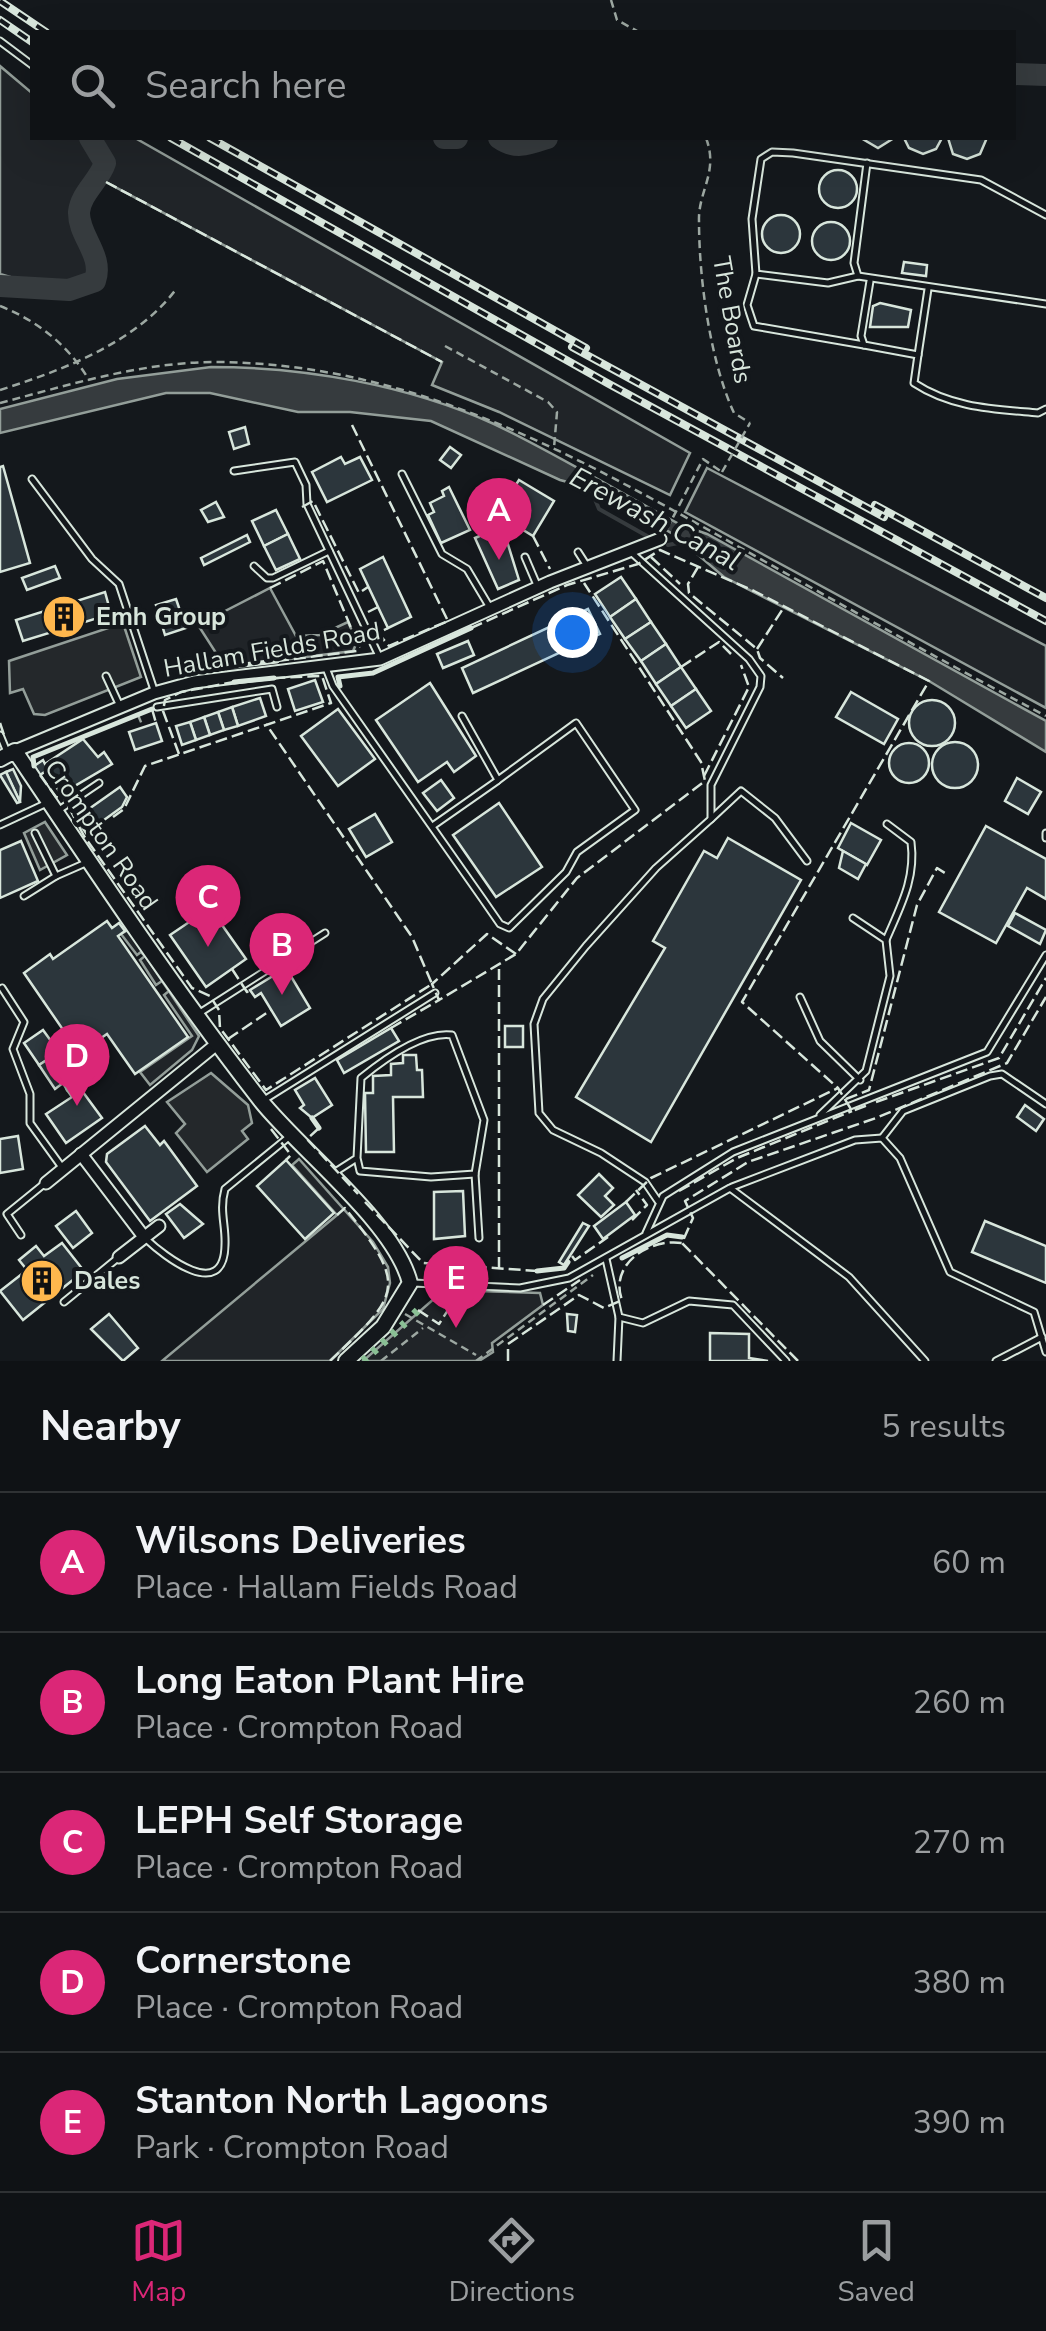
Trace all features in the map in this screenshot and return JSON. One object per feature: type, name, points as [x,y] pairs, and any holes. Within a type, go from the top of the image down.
[{"type":"street","name":"Hallam Fields Road","points":[[8,755],[154,693],[216,678],[380,659],[587,566],[632,553],[662,536]]},
{"type":"street","name":"Crompton Road","points":[[8,755],[52,807],[262,1102],[389,1243],[410,1283]]},
{"type":"street","points":[[46,1182],[218,1043]]},
{"type":"street","points":[[81,1154],[144,1237]]},
{"type":"street","points":[[119,1257],[159,1226]]},
{"type":"street","points":[[346,1361],[402,1309],[410,1283]]},
{"type":"lane","points":[[0,41],[30,64]]},
{"type":"lane","points":[[918,355],[754,326],[746,305],[756,274],[752,220],[761,160],[772,152],[981,180],[1046,216]]},
{"type":"lane","points":[[858,276],[854,264],[867,163]]},
{"type":"lane","points":[[756,274],[828,282],[858,276],[1046,304]]},
{"type":"lane","points":[[864,345],[861,336],[870,280]]},
{"type":"lane","points":[[928,288],[914,383],[942,400],[1038,414],[1046,409]]},
{"type":"lane","points":[[234,471],[295,462],[329,551],[380,659]]},
{"type":"lane","points":[[402,474],[442,554],[467,569],[491,609]]},
{"type":"lane","points":[[32,479],[92,559],[119,584],[154,693]]},
{"type":"lane","points":[[254,566],[273,578],[329,551]]},
{"type":"lane","points":[[578,552],[587,566]]},
{"type":"lane","points":[[632,553],[671,585],[761,676],[760,688],[712,784],[711,819]]},
{"type":"lane","points":[[525,557],[538,587]]},
{"type":"lane","points":[[326,665],[333,686],[500,924],[508,928],[566,872],[577,852],[635,810],[576,723],[434,825]]},
{"type":"lane","points":[[106,676],[127,704]]},
{"type":"lane","points":[[157,707],[272,689],[277,707]]},
{"type":"lane","points":[[462,716],[498,780]]},
{"type":"lane","points":[[0,734],[8,755]]},
{"type":"lane","points":[[0,825],[52,807],[100,782]]},
{"type":"lane","points":[[658,1201],[646,1182],[601,1153],[553,1130],[539,1113],[534,1024],[544,999],[656,868],[741,791],[775,818],[806,861]]},
{"type":"lane","points":[[817,1117],[860,1080],[890,976],[886,940],[910,883],[913,859],[910,842],[887,824]]},
{"type":"lane","points":[[35,832],[56,876]]},
{"type":"lane","points":[[24,896],[90,860]]},
{"type":"lane","points":[[854,918],[886,940]]},
{"type":"lane","points":[[198,1014],[324,933]]},
{"type":"lane","points":[[644,1236],[658,1201],[733,1152],[986,1052],[1046,955]]},
{"type":"lane","points":[[2,988],[24,1022],[13,1049],[30,1094],[30,1123],[63,1168]]},
{"type":"lane","points":[[262,1102],[436,992]]},
{"type":"lane","points":[[800,998],[820,1041],[860,1080]]},
{"type":"lane","points":[[475,1174],[431,1177],[360,1171],[357,1158],[361,1078],[387,1057],[442,1034],[452,1035],[484,1120],[475,1174],[479,1238]]},
{"type":"lane","points":[[882,1138],[889,1124],[903,1112],[990,1076],[1012,1080],[1046,1104]]},
{"type":"lane","points":[[144,1237],[173,1263],[190,1272],[212,1269],[222,1261],[226,1244],[220,1218],[224,1189],[292,1135]]},
{"type":"lane","points":[[410,1283],[546,1285],[606,1258],[730,1188],[855,1140],[882,1138]]},
{"type":"lane","points":[[882,1138],[900,1158],[950,1272],[1023,1305],[1043,1322],[1046,1352]]},
{"type":"lane","points":[[330,1176],[357,1158]]},
{"type":"lane","points":[[21,1235],[7,1214],[46,1182]]},
{"type":"lane","points":[[730,1188],[849,1277],[925,1361]]},
{"type":"lane","points":[[64,1302],[119,1257]]},
{"type":"lane","points":[[606,1258],[618,1317],[617,1361]]},
{"type":"lane","points":[[618,1317],[643,1323],[689,1301],[733,1305],[786,1361]]},
{"type":"lane","points":[[996,1361],[1042,1337]]},
{"type":"path","points":[[611,0],[616,20],[634,30]]},
{"type":"path","name":"The Boards","points":[[676,514],[703,459],[722,472],[750,423],[734,413],[713,348],[698,217],[710,184],[711,149],[707,140]]},
{"type":"path","points":[[0,390],[78,361],[126,334],[178,288]]},
{"type":"path","points":[[2,307],[46,330],[78,361],[90,380]]},
{"type":"path","points":[[445,346],[548,402],[557,412],[554,449]]},
{"type":"path","points":[[0,403],[90,380],[210,362],[300,369],[444,400],[554,449],[1046,716]]},
{"type":"path","points":[[662,536],[676,514]]},
{"type":"path","points":[[127,704],[143,727]]},
{"type":"path","points":[[402,1309],[477,1358],[588,1281],[606,1258]]},
{"type":"path","points":[[381,1361],[424,1326]]},
{"type":"shaded area","points":[[0,66],[30,91],[30,140],[83,140],[101,164],[72,205],[94,266],[83,283],[34,284],[0,274]]},
{"type":"shaded area","points":[[99,140],[139,140],[690,453],[670,495],[499,412],[432,385],[442,362],[106,182],[110,160]]},
{"type":"shaded area","points":[[707,468],[1046,646],[1046,708],[685,512]]},
{"type":"shaded area","points":[[270,588],[296,636],[320,635],[348,622],[357,642],[353,651],[225,667],[198,625]]},
{"type":"shaded area","points":[[123,623],[141,677],[45,715],[34,714],[23,689],[10,693],[9,661]]},
{"type":"shaded area","points":[[45,822],[67,855],[40,870],[24,833]]},
{"type":"shaded area","points":[[128,930],[166,986],[162,981],[156,985],[140,960],[145,956],[141,952],[137,955],[121,934]]},
{"type":"shaded area","points":[[169,991],[199,1036],[192,1050],[150,1085],[140,1072],[192,1036],[164,995]]},
{"type":"shaded area","points":[[211,1073],[248,1105],[252,1123],[242,1131],[248,1139],[207,1172],[176,1133],[185,1124],[167,1102]]},
{"type":"shaded area","points":[[299,1159],[373,1242],[388,1267],[390,1283],[383,1309],[330,1361],[162,1361],[337,1215],[292,1165]]},
{"type":"shaded area","points":[[444,1290],[540,1293],[543,1305],[492,1343],[493,1352],[479,1361],[363,1361]]},
{"type":"water","name":"Erewash Canal","points":[[211,367],[283,370],[356,381],[426,399],[494,424],[681,525],[707,534],[1046,721],[1046,752],[929,681],[724,577],[676,536],[602,491],[560,480],[431,421],[350,412],[298,412],[210,393],[166,393],[0,433],[0,409],[117,379]]},
{"type":"building","points":[[864,140],[891,140],[878,148]]},
{"type":"building","points":[[905,140],[941,140],[936,149],[923,154],[909,148]]},
{"type":"building","points":[[949,140],[986,140],[980,154],[967,159],[953,154]]},
{"type":"building","points":[[838,170],[852,175],[857,189],[852,203],[838,208],[824,203],[819,189],[824,175]]},
{"type":"building","points":[[781,215],[795,220],[800,234],[795,248],[781,253],[767,248],[762,234],[767,220]]},
{"type":"building","points":[[831,222],[845,227],[850,241],[845,255],[831,260],[817,255],[812,241],[817,227]]},
{"type":"building","points":[[904,262],[927,265],[926,276],[902,273]]},
{"type":"building","points":[[880,303],[911,310],[908,327],[870,327],[873,306]]},
{"type":"building","points":[[245,427],[249,444],[234,449],[229,432]]},
{"type":"building","points":[[450,447],[461,455],[451,468],[440,460]]},
{"type":"building","points":[[341,457],[345,464],[360,457],[372,480],[327,502],[312,472]]},
{"type":"building","points":[[3,466],[30,563],[0,572],[0,467]]},
{"type":"building","points":[[519,480],[554,501],[533,536],[497,514]]},
{"type":"building","points":[[449,487],[470,530],[441,543],[428,515],[434,512],[430,503],[444,496],[442,491]]},
{"type":"building","points":[[216,502],[224,517],[208,522],[201,510]]},
{"type":"building","points":[[276,510],[288,534],[264,546],[252,521]]},
{"type":"building","points":[[496,529],[501,541],[506,538],[519,580],[498,589],[475,538]]},
{"type":"building","points":[[288,534],[300,559],[276,570],[264,546]]},
{"type":"building","points":[[247,535],[250,542],[204,565],[201,558]]},
{"type":"building","points":[[383,557],[411,617],[388,628],[360,569]]},
{"type":"building","points":[[55,566],[60,578],[27,590],[22,578]]},
{"type":"building","points":[[621,577],[636,599],[610,617],[595,594]]},
{"type":"building","name":"Emh Group","points":[[105,592],[111,614],[23,641],[16,620]]},
{"type":"building","points":[[176,599],[186,628],[165,635],[156,605]]},
{"type":"building","points":[[636,599],[651,622],[625,639],[610,617]]},
{"type":"building","points":[[588,609],[600,634],[473,693],[462,668]]},
{"type":"building","points":[[651,622],[666,644],[641,661],[625,639]]},
{"type":"building","points":[[468,641],[474,655],[443,668],[437,654]]},
{"type":"building","points":[[666,644],[681,667],[656,684],[641,661]]},
{"type":"building","points":[[681,667],[696,689],[671,706],[656,684]]},
{"type":"building","points":[[315,680],[323,702],[295,711],[288,689]]},
{"type":"building","points":[[430,683],[476,756],[454,772],[447,762],[418,782],[376,720]]},
{"type":"building","points":[[696,689],[711,711],[686,728],[671,706]]},
{"type":"building","points":[[851,692],[898,719],[884,744],[836,717]]},
{"type":"building","points":[[260,698],[266,716],[238,726],[232,707]]},
{"type":"building","points":[[932,700],[948,707],[955,723],[948,739],[932,746],[916,739],[909,723],[916,707]]},
{"type":"building","points":[[232,707],[238,726],[224,730],[218,712]]},
{"type":"building","points":[[338,709],[375,759],[338,786],[301,736]]},
{"type":"building","points":[[218,712],[224,730],[210,735],[204,717]]},
{"type":"building","points":[[204,717],[210,735],[196,740],[190,722]]},
{"type":"building","points":[[190,722],[196,740],[182,745],[176,726]]},
{"type":"building","points":[[156,723],[162,741],[135,750],[129,732]]},
{"type":"building","points":[[83,739],[98,757],[104,752],[112,764],[61,794],[46,771],[40,775],[34,766],[43,760],[45,764]]},
{"type":"building","points":[[955,742],[971,749],[978,765],[971,781],[955,788],[939,781],[932,765],[939,749]]},
{"type":"building","points":[[909,743],[923,749],[929,763],[923,777],[909,783],[895,777],[889,763],[895,749]]},
{"type":"building","points":[[13,769],[21,786],[20,802],[6,772]]},
{"type":"building","points":[[6,772],[20,802],[17,803],[0,775]]},
{"type":"building","points":[[1017,778],[1041,792],[1028,814],[1005,801]]},
{"type":"building","points":[[441,780],[454,798],[437,811],[423,793]]},
{"type":"building","points":[[120,787],[127,797],[122,807],[86,833],[76,818]]},
{"type":"building","points":[[499,803],[542,867],[496,897],[453,835]]},
{"type":"building","points":[[375,814],[392,842],[366,857],[349,829]]},
{"type":"building","points":[[851,823],[881,840],[867,865],[838,848]]},
{"type":"building","points":[[986,826],[1046,859],[1046,899],[1027,888],[996,943],[939,912]]},
{"type":"building","points":[[728,838],[801,880],[651,1142],[576,1097],[665,948],[653,941],[704,851],[717,858]]},
{"type":"building","points":[[21,841],[38,881],[0,898],[0,850]]},
{"type":"building","points":[[843,851],[866,864],[858,879],[839,868]]},
{"type":"building","points":[[210,908],[246,959],[206,987],[170,935]]},
{"type":"building","points":[[1015,913],[1046,930],[1040,944],[1008,926]]},
{"type":"building","points":[[107,921],[112,928],[119,923],[125,931],[118,936],[188,1037],[135,1074],[107,1034],[79,1053],[24,973],[50,954],[53,959]]},
{"type":"building","points":[[286,968],[310,1008],[281,1026],[261,993],[255,997],[250,990]]},
{"type":"building","points":[[505,1026],[523,1026],[523,1047],[505,1047]]},
{"type":"building","points":[[391,1028],[399,1041],[344,1073],[337,1060]]},
{"type":"building","points":[[43,1030],[59,1052],[39,1065],[24,1043]]},
{"type":"building","points":[[59,1052],[77,1084],[67,1090],[63,1083],[55,1089],[39,1065]]},
{"type":"building","points":[[403,1055],[416,1055],[417,1070],[422,1070],[423,1097],[393,1097],[394,1152],[366,1152],[365,1093],[373,1093],[373,1076],[391,1075],[391,1064],[403,1063]]},
{"type":"building","points":[[315,1078],[332,1105],[312,1118],[300,1108],[304,1105],[295,1090]]},
{"type":"building","points":[[77,1084],[102,1118],[66,1143],[46,1114],[72,1097],[67,1090]]},
{"type":"building","points":[[1025,1105],[1044,1119],[1036,1131],[1017,1117]]},
{"type":"building","points":[[145,1126],[160,1145],[164,1141],[197,1186],[150,1221],[106,1162],[107,1154]]},
{"type":"building","points":[[18,1136],[23,1169],[0,1173],[0,1139]]},
{"type":"building","points":[[286,1160],[334,1213],[305,1239],[257,1186]]},
{"type":"building","points":[[599,1174],[613,1188],[605,1196],[614,1205],[601,1217],[578,1195]]},
{"type":"building","points":[[463,1191],[465,1236],[434,1239],[434,1192]]},
{"type":"building","points":[[626,1202],[635,1215],[603,1239],[594,1226]]},
{"type":"building","points":[[180,1204],[203,1224],[184,1238],[166,1214]]},
{"type":"building","points":[[76,1211],[92,1233],[73,1248],[56,1226]]},
{"type":"building","points":[[985,1221],[1046,1246],[1046,1283],[972,1252]]},
{"type":"building","points":[[583,1223],[589,1226],[564,1265],[559,1262]]},
{"type":"building","name":"Dales","points":[[62,1243],[84,1271],[23,1320],[0,1291],[27,1270],[19,1260],[36,1246],[44,1256]]},
{"type":"building","points":[[109,1314],[138,1348],[123,1361],[91,1329]]},
{"type":"building","points":[[567,1314],[577,1315],[575,1332],[568,1331]]},
{"type":"building","points":[[710,1333],[749,1334],[749,1358],[768,1361],[710,1361]]},
{"type":"waterway","points":[[1016,74],[1046,75]]},
{"type":"waterway","points":[[0,286],[69,290],[95,281],[94,254],[79,212],[105,163],[91,140]]},
{"type":"waterway","points":[[502,140],[517,145],[541,140]]},
{"type":"waterway","name":"Erewash Canal","points":[[590,487],[599,509],[647,536]]},
{"type":"waterway","name":"Erewash Canal","points":[[668,545],[683,542]]},
{"type":"railway","points":[[0,1],[43,30]]},
{"type":"railway","points":[[0,20],[30,41]]},
{"type":"railway","points":[[175,140],[609,384],[1046,621]]},
{"type":"railway","points":[[214,140],[586,348]]},
{"type":"railway","points":[[572,347],[884,517]]},
{"type":"railway","points":[[875,505],[1046,598]]},
{"type":"hedge","points":[[414,1314],[418,1310]]},
{"type":"hedge","points":[[363,1361],[405,1323]]},
{"type":"fence","points":[[106,182],[442,362]]},
{"type":"fence","points":[[352,425],[448,621],[389,646],[378,633],[388,628]]},
{"type":"fence","points":[[302,507],[313,501],[359,593],[368,587]]},
{"type":"fence","points":[[533,536],[550,569]]},
{"type":"fence","points":[[471,628],[567,585],[638,564],[660,550],[754,591],[929,681],[742,1002],[838,1088]]},
{"type":"fence","points":[[651,557],[680,584]]},
{"type":"fence","points":[[270,588],[323,561],[357,642]]},
{"type":"fence","points":[[698,567],[688,584],[689,593],[757,649],[760,658],[783,678]]},
{"type":"fence","points":[[516,954],[487,934],[432,984],[439,1000],[516,954],[577,878],[705,781],[701,762],[584,583]]},
{"type":"fence","points":[[368,612],[378,607]]},
{"type":"fence","points":[[757,649],[784,607]]},
{"type":"fence","points":[[277,661],[357,651],[364,637]]},
{"type":"fence","points":[[681,667],[719,642],[731,654]]},
{"type":"fence","points":[[704,776],[749,687],[741,665]]},
{"type":"fence","points":[[113,817],[124,809],[145,766],[331,703],[322,676],[274,678]]},
{"type":"fence","points":[[179,754],[163,711],[165,700],[181,692],[234,682]]},
{"type":"fence","points":[[152,709],[156,723]]},
{"type":"fence","points":[[0,723],[4,735]]},
{"type":"fence","points":[[40,775],[56,797],[64,798],[84,836],[192,988],[210,996],[219,1010],[220,1028],[266,1090],[432,984],[412,937],[266,724]]},
{"type":"fence","points":[[846,1099],[869,1090],[917,905],[937,868],[948,875]]},
{"type":"fence","points":[[232,969],[247,992],[250,990]]},
{"type":"fence","points":[[499,969],[499,1269]]},
{"type":"fence","points":[[876,1102],[999,1058],[1046,978]]},
{"type":"fence","points":[[798,1361],[682,1243],[693,1218],[685,1201],[748,1162],[876,1118],[1007,1063],[1046,997]]},
{"type":"fence","points":[[391,1028],[439,1000]]},
{"type":"fence","points":[[228,1039],[271,1010]]},
{"type":"fence","points":[[626,1202],[651,1178],[838,1088],[852,1111],[868,1105]]},
{"type":"fence","points":[[679,1191],[737,1158],[852,1111]]},
{"type":"fence","points":[[319,1128],[307,1139],[358,1194]]},
{"type":"fence","points":[[271,1129],[291,1155],[286,1160]]},
{"type":"fence","points":[[632,1220],[647,1205],[636,1190]]},
{"type":"fence","points":[[365,1202],[423,1263],[537,1271]]},
{"type":"fence","points":[[330,1361],[371,1320],[388,1289],[387,1273],[366,1235],[345,1208],[337,1215]]},
{"type":"fence","points":[[572,1256],[575,1260],[608,1237]]},
{"type":"fence","points":[[508,1361],[508,1344],[579,1295],[604,1308],[622,1300],[621,1276],[634,1256],[656,1245],[682,1243]]},
{"type":"fence","points":[[543,1305],[580,1280]]},
{"type":"fence","points":[[418,1310],[439,1324],[461,1290]]},
{"type":"wall","points":[[340,686],[338,677],[373,673],[471,628]]},
{"type":"wall","points":[[235,666],[277,661]]},
{"type":"wall","points":[[234,682],[274,678]]},
{"type":"wall","points":[[34,766],[33,757],[152,709]]},
{"type":"wall","points":[[312,1118],[319,1128]]},
{"type":"wall","points":[[622,1258],[667,1235],[682,1237]]},
{"type":"wall","points":[[537,1271],[564,1268],[568,1262]]},
{"type":"place","name":"Wilsons Deliveries","points":[[499,560]]},
{"type":"place","name":"Emh Group","points":[[64,617]]},
{"type":"place","name":"LEPH Self Storage","points":[[208,947]]},
{"type":"place","name":"Long Eaton Plant Hire","points":[[282,995]]},
{"type":"place","name":"Cornerstone","points":[[77,1106]]},
{"type":"place","name":"Dales","points":[[42,1281]]},
{"type":"place","name":"Stanton North Lagoons","points":[[456,1328]]}]
